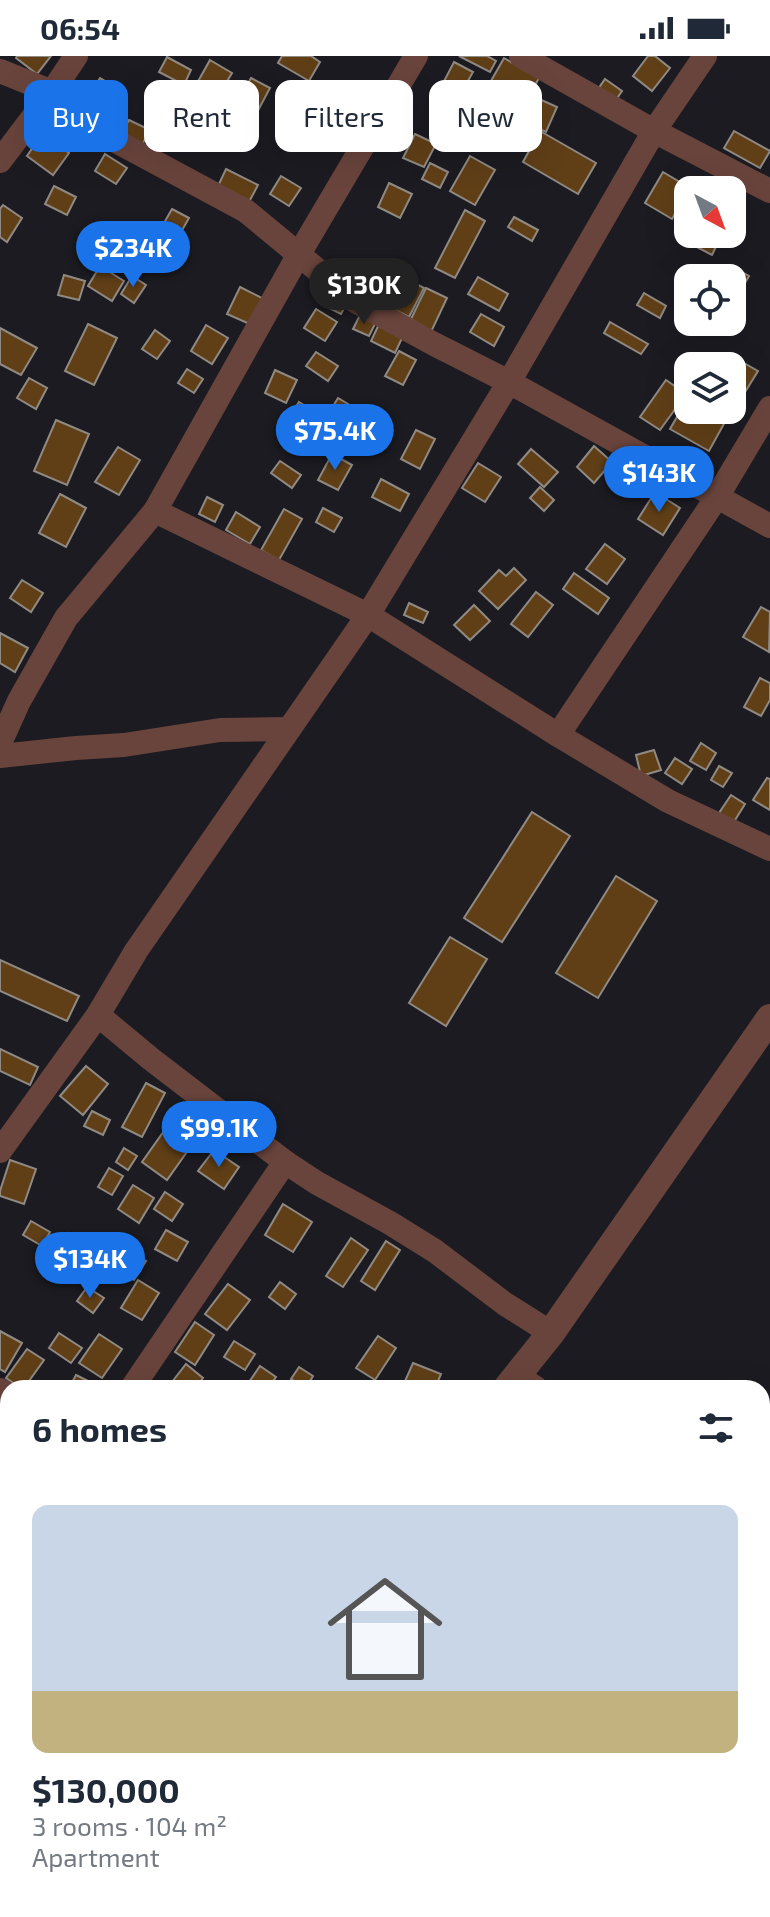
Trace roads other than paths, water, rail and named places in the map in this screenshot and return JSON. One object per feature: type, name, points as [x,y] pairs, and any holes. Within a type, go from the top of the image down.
[{"type":"street","points":[[60,80],[76,56]]},
{"type":"street","points":[[0,743],[19,701],[66,618],[155,511],[299,254],[416,56]]},
{"type":"street","points":[[521,56],[654,131],[770,191]]},
{"type":"street","points":[[0,1151],[98,1015],[136,951],[368,615],[509,382],[654,131],[705,56]]},
{"type":"street","points":[[0,71],[24,81]]},
{"type":"street","points":[[0,161],[24,129]]},
{"type":"street","points":[[128,148],[246,211],[355,301],[770,526]]},
{"type":"street","points":[[558,735],[717,497],[770,408]]},
{"type":"street","points":[[155,511],[368,615],[668,801],[770,849]]},
{"type":"street","points":[[0,756],[124,745],[220,730],[289,729]]},
{"type":"street","points":[[98,1015],[285,1162],[435,1251],[505,1304],[551,1333]]},
{"type":"street","points":[[522,1380],[551,1333],[770,1018]]},
{"type":"street","points":[[137,1380],[285,1162]]}]
